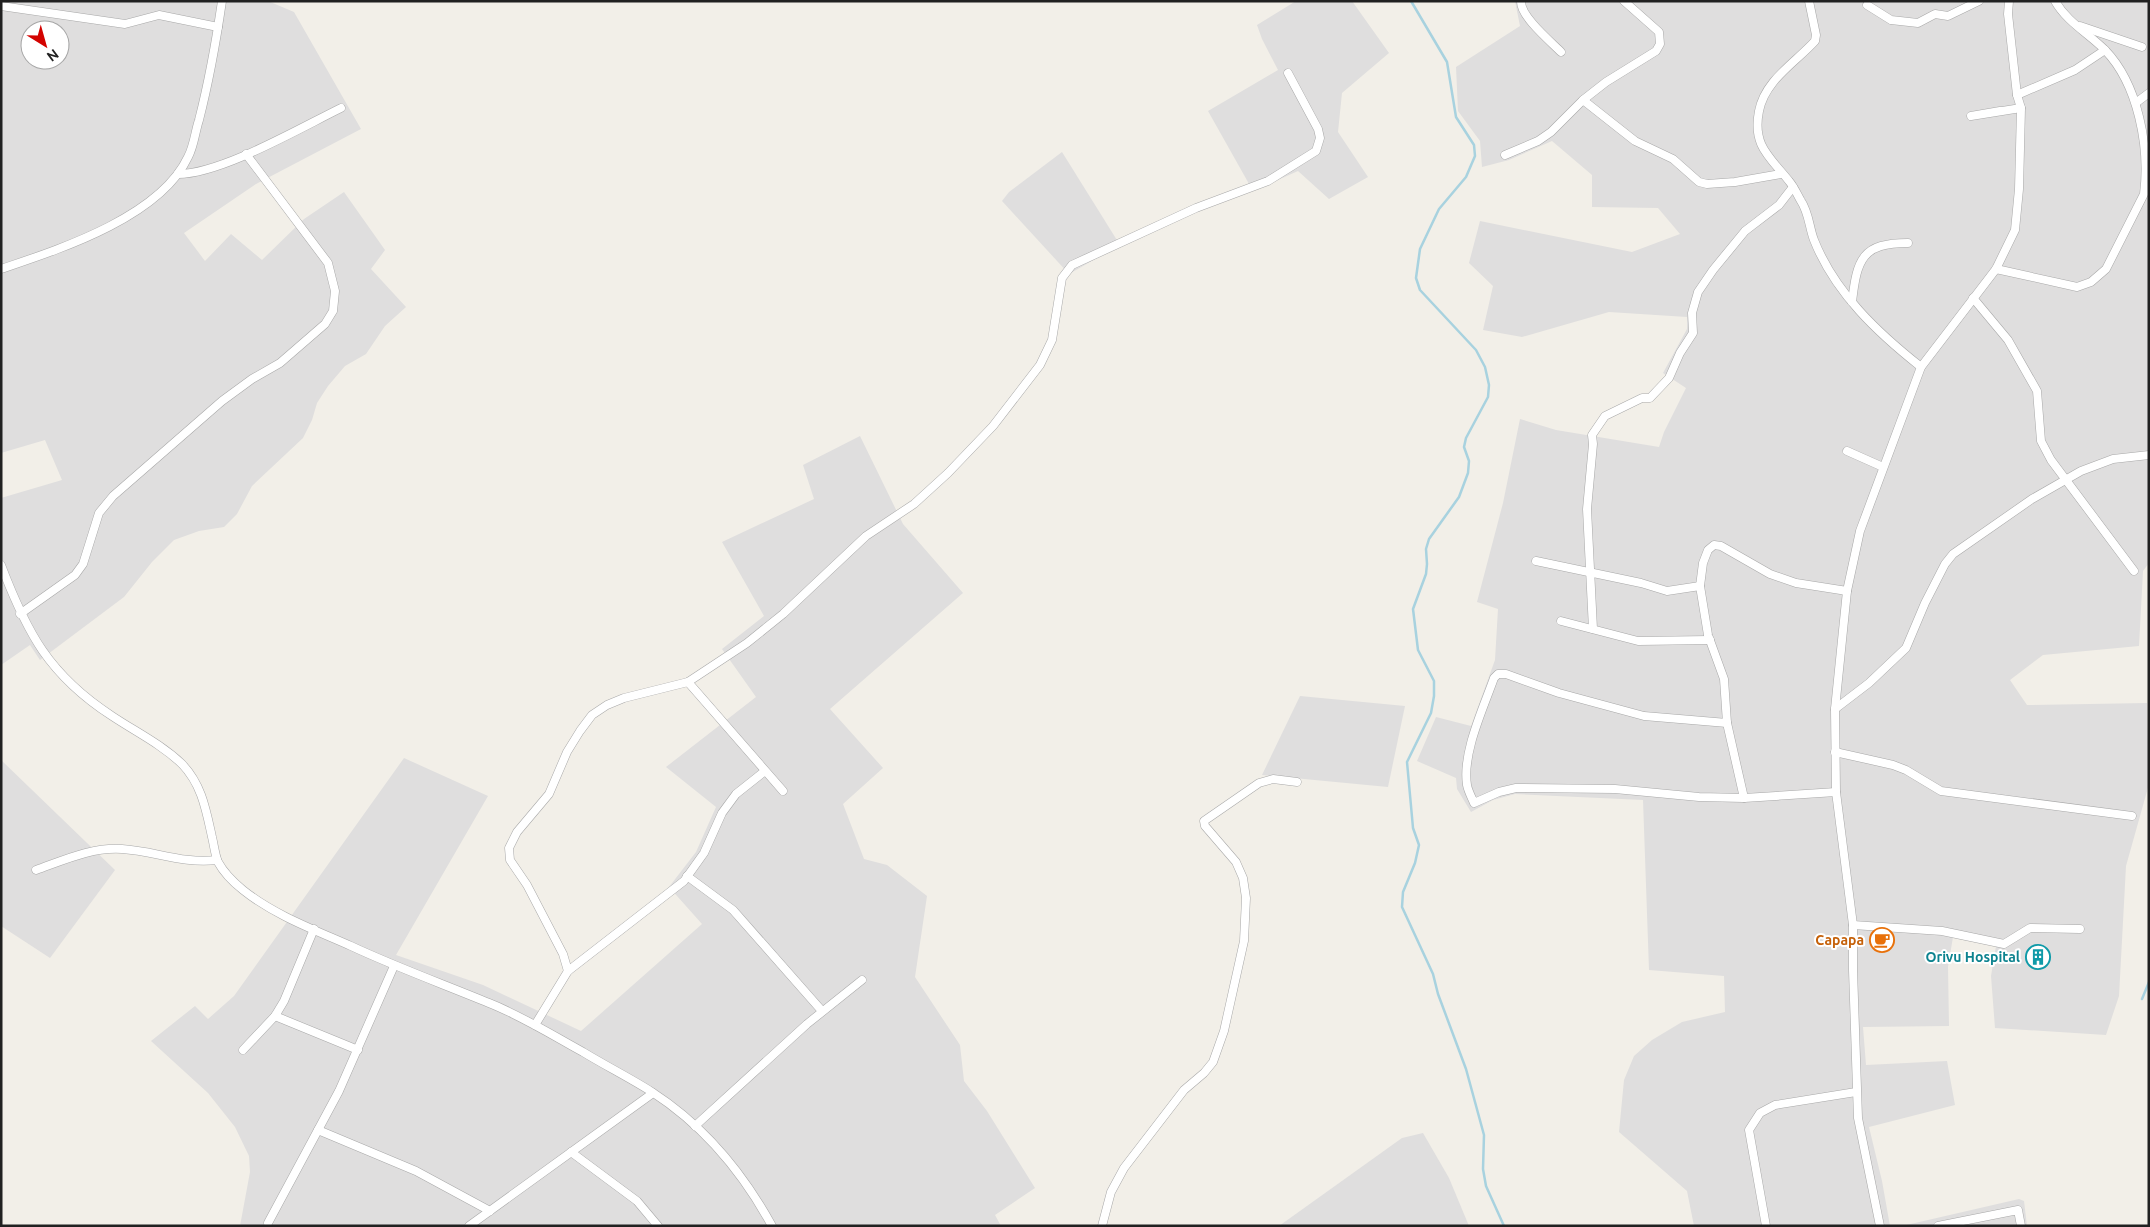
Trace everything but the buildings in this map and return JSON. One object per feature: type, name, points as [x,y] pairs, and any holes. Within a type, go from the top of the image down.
[{"type":"street","points":[[1,269],[59,249],[121,219],[154,198],[178,174],[189,156],[211,75],[222,1]]},
{"type":"street","points":[[1521,1],[1521,7],[1525,14],[1561,52]]},
{"type":"street","points":[[1505,155],[1538,141],[1551,132],[1583,100],[1606,82],[1656,51],[1660,44],[1659,32],[1624,1]]},
{"type":"street","points":[[1809,1],[1815,41],[1768,89],[1759,113],[1760,142],[1765,154],[1793,186],[1805,207],[1814,239],[1825,262],[1852,302],[1875,329],[1921,367]]},
{"type":"street","points":[[1867,5],[1891,20],[1918,24],[1935,14],[1948,16],[1979,1]]},
{"type":"street","points":[[1880,1226],[1858,1118],[1853,925],[1836,792],[1835,709],[1847,591],[1860,531],[1921,367],[1996,269],[2015,230],[2019,189],[2021,108],[2017,95],[2008,14],[2009,1]]},
{"type":"street","points":[[1996,269],[2077,287],[2091,282],[2106,269],[2148,184],[2147,152],[2137,102],[2120,70],[2105,50],[2064,15],[2055,1]]},
{"type":"street","points":[[1,6],[33,5],[125,24],[159,15],[218,27]]},
{"type":"street","points":[[2076,24],[2142,47]]},
{"type":"street","points":[[2017,95],[2075,70],[2105,50]]},
{"type":"street","points":[[568,971],[563,954],[532,893],[510,860],[509,848],[517,832],[549,794],[567,752],[592,716],[607,705],[624,698],[688,682],[746,643],[783,614],[866,536],[914,504],[993,426],[1040,365],[1052,340],[1062,278],[1072,265],[1196,208],[1268,181],[1316,150],[1320,138],[1318,128],[1288,74]]},
{"type":"street","points":[[2137,102],[2149,93]]},
{"type":"street","points":[[1583,100],[1635,141],[1673,159],[1699,182],[1707,184],[1735,182],[1781,174]]},
{"type":"street","points":[[178,174],[192,174],[246,154],[341,108]]},
{"type":"street","points":[[2000,111],[1971,116],[2021,108]]},
{"type":"street","points":[[20,614],[75,575],[83,564],[99,513],[113,496],[222,401],[252,378],[280,363],[325,324],[332,311],[334,291],[328,263],[246,154]]},
{"type":"street","points":[[1593,629],[1586,509],[1593,444],[1592,435],[1605,416],[1642,398],[1650,398],[1669,378],[1680,353],[1693,334],[1692,313],[1696,299],[1713,270],[1745,231],[1778,205],[1793,186]]},
{"type":"street","points":[[1852,302],[1855,279],[1863,258],[1869,251],[1886,243],[1908,243]]},
{"type":"street","points":[[1973,298],[2008,340],[2037,392],[2041,441],[2051,460],[2134,570]]},
{"type":"street","points":[[1847,451],[1884,467]]},
{"type":"street","points":[[1835,709],[1869,683],[1906,648],[1925,603],[1945,564],[1953,554],[2032,499],[2065,480],[2113,459],[2149,455]]},
{"type":"street","points":[[1744,798],[1727,723],[1724,679],[1710,640],[1700,586],[1703,563],[1708,550],[1714,545],[1721,546],[1770,574],[1788,580],[1847,591]]},
{"type":"street","points":[[1536,562],[1641,583],[1667,591],[1676,592],[1700,586]]},
{"type":"street","points":[[1,565],[20,614],[41,650],[61,676],[112,717],[162,748],[182,765],[195,781],[204,799],[217,860],[228,877],[244,891],[274,911],[394,966],[491,1003],[535,1024],[653,1093],[695,1126],[725,1157],[757,1200],[772,1226]]},
{"type":"street","points":[[1561,621],[1638,641],[1710,640]]},
{"type":"street","points":[[1727,723],[1644,716],[1559,693],[1506,674],[1498,674],[1494,678],[1472,739],[1466,773],[1467,787],[1474,803],[1499,792],[1516,788],[1615,789],[1699,797],[1744,798],[1836,792]]},
{"type":"street","points":[[688,682],[783,791]]},
{"type":"street","points":[[1835,752],[1893,765],[1941,791],[2132,816]]},
{"type":"street","points":[[535,1024],[568,971],[672,892],[687,876],[704,853],[722,813],[736,794],[765,770]]},
{"type":"street","points":[[1102,1226],[1112,1192],[1124,1168],[1184,1090],[1204,1073],[1213,1062],[1224,1031],[1244,941],[1246,898],[1243,878],[1236,862],[1204,821],[1259,783],[1273,779],[1298,782]]},
{"type":"street","points":[[36,870],[101,849],[123,849],[198,863],[217,860]]},
{"type":"street","points":[[687,876],[732,910],[822,1012]]},
{"type":"street","points":[[1853,925],[1942,931],[2004,944],[2030,928],[2080,929]]},
{"type":"street","points":[[243,1050],[275,1016],[284,1001],[314,929]]},
{"type":"street","points":[[268,1223],[358,1050],[394,966]]},
{"type":"street","points":[[695,1126],[822,1012],[862,980]]},
{"type":"street","points":[[275,1016],[358,1050]]},
{"type":"street","points":[[1766,1226],[1749,1130],[1760,1113],[1775,1105],[1856,1092]]},
{"type":"street","points":[[469,1226],[653,1093]]},
{"type":"street","points":[[318,1130],[416,1171],[490,1211]]},
{"type":"street","points":[[571,1152],[637,1201],[658,1226]]},
{"type":"street","points":[[1938,1226],[2018,1210],[2021,1226]]},
{"type":"shaded area","points":[[1,1],[268,1],[294,12],[361,129],[256,184],[184,233],[205,261],[231,234],[262,260],[304,219],[344,192],[385,250],[371,269],[406,307],[385,326],[366,354],[345,366],[328,386],[317,403],[312,420],[303,438],[252,486],[237,514],[224,527],[199,531],[174,540],[152,562],[124,597],[40,660],[30,645],[1,665],[1,498],[62,480],[45,440],[1,453]]},
{"type":"shaded area","points":[[1296,1],[1352,1],[1389,53],[1342,93],[1338,132],[1368,177],[1329,199],[1298,171],[1253,191],[1208,111],[1278,70],[1257,25]]},
{"type":"shaded area","points":[[1515,1],[2149,1],[2149,563],[2143,571],[2139,646],[2043,655],[2010,680],[2027,705],[2147,703],[2149,784],[2126,866],[2119,996],[2106,1035],[1995,1028],[1991,976],[1996,946],[1953,937],[1948,967],[1949,1026],[1863,1027],[1866,1065],[1947,1061],[1955,1105],[1869,1127],[1882,1181],[1890,1226],[1694,1226],[1687,1191],[1619,1132],[1624,1080],[1634,1056],[1652,1040],[1682,1022],[1725,1012],[1724,976],[1649,970],[1643,800],[1515,794],[1493,800],[1471,812],[1457,789],[1456,778],[1417,761],[1436,717],[1471,726],[1495,660],[1498,609],[1477,602],[1503,503],[1520,419],[1556,430],[1659,447],[1664,432],[1686,388],[1663,373],[1687,329],[1687,317],[1609,312],[1522,337],[1483,330],[1493,286],[1469,263],[1480,221],[1632,252],[1680,234],[1658,208],[1592,207],[1592,175],[1552,141],[1509,160],[1482,167],[1480,141],[1458,111],[1456,67],[1520,26]]},
{"type":"shaded area","points":[[1062,152],[1120,245],[1069,274],[1002,201],[1009,192]]},
{"type":"shaded area","points":[[860,436],[903,524],[963,593],[830,709],[883,768],[843,804],[864,859],[887,865],[927,896],[915,977],[960,1045],[964,1081],[987,1111],[1035,1188],[995,1215],[1001,1226],[240,1226],[250,1172],[249,1156],[235,1127],[208,1093],[151,1041],[195,1006],[208,1019],[234,996],[404,758],[488,796],[396,955],[483,985],[581,1031],[702,924],[669,887],[696,852],[716,807],[666,767],[756,697],[722,649],[764,616],[722,542],[814,499],[803,465]]},
{"type":"shaded area","points":[[1300,696],[1405,706],[1388,787],[1262,775]]},
{"type":"shaded area","points":[[1,760],[115,870],[50,958],[1,926]]},
{"type":"shaded area","points":[[1423,1133],[1449,1178],[1469,1226],[1279,1226],[1402,1138]]},
{"type":"shaded area","points":[[2019,1199],[2024,1201],[2027,1226],[1902,1226]]},
{"type":"waterway","points":[[1411,1],[1447,62],[1456,117],[1474,145],[1475,156],[1466,177],[1439,209],[1420,249],[1416,278],[1420,290],[1476,350],[1485,367],[1489,385],[1488,397],[1466,438],[1464,447],[1469,461],[1468,473],[1459,497],[1429,539],[1426,549],[1426,574],[1413,609],[1418,650],[1434,681],[1434,696],[1431,713],[1407,762],[1413,828],[1419,845],[1415,863],[1403,892],[1402,907],[1433,974],[1438,994],[1466,1069],[1484,1135],[1483,1169],[1486,1186],[1504,1226]]},
{"type":"waterway","points":[[2142,999],[2149,982]]},
{"type":"place","name":"Capapa","points":[[1882,940]]},
{"type":"place","name":"Orivu Hospital","points":[[2038,957]]}]
